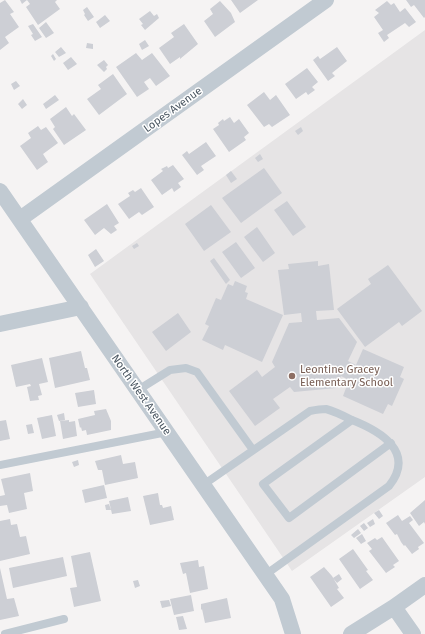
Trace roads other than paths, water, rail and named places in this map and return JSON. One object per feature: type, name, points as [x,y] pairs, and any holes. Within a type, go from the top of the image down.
[{"type":"street","name":"Lopes Avenue","points":[[20,219],[326,0]]},
{"type":"street","name":"North West Avenue","points":[[0,190],[282,599],[293,634]]},
{"type":"street","points":[[0,324],[81,307]]},
{"type":"street","points":[[351,634],[394,607],[425,585]]},
{"type":"street","points":[[394,607],[413,634]]},
{"type":"lane","points":[[138,390],[170,370],[186,368],[197,372],[253,450]]},
{"type":"lane","points":[[203,485],[310,411],[325,409],[380,434],[391,443],[399,464],[396,477],[389,486],[265,575]]},
{"type":"lane","points":[[352,420],[263,484],[289,518],[391,443]]},
{"type":"lane","points":[[0,465],[167,432]]},
{"type":"lane","points":[[5,634],[64,619]]},
{"type":"place","name":"Leontine Gracey Elementary School","points":[[292,376]]}]
